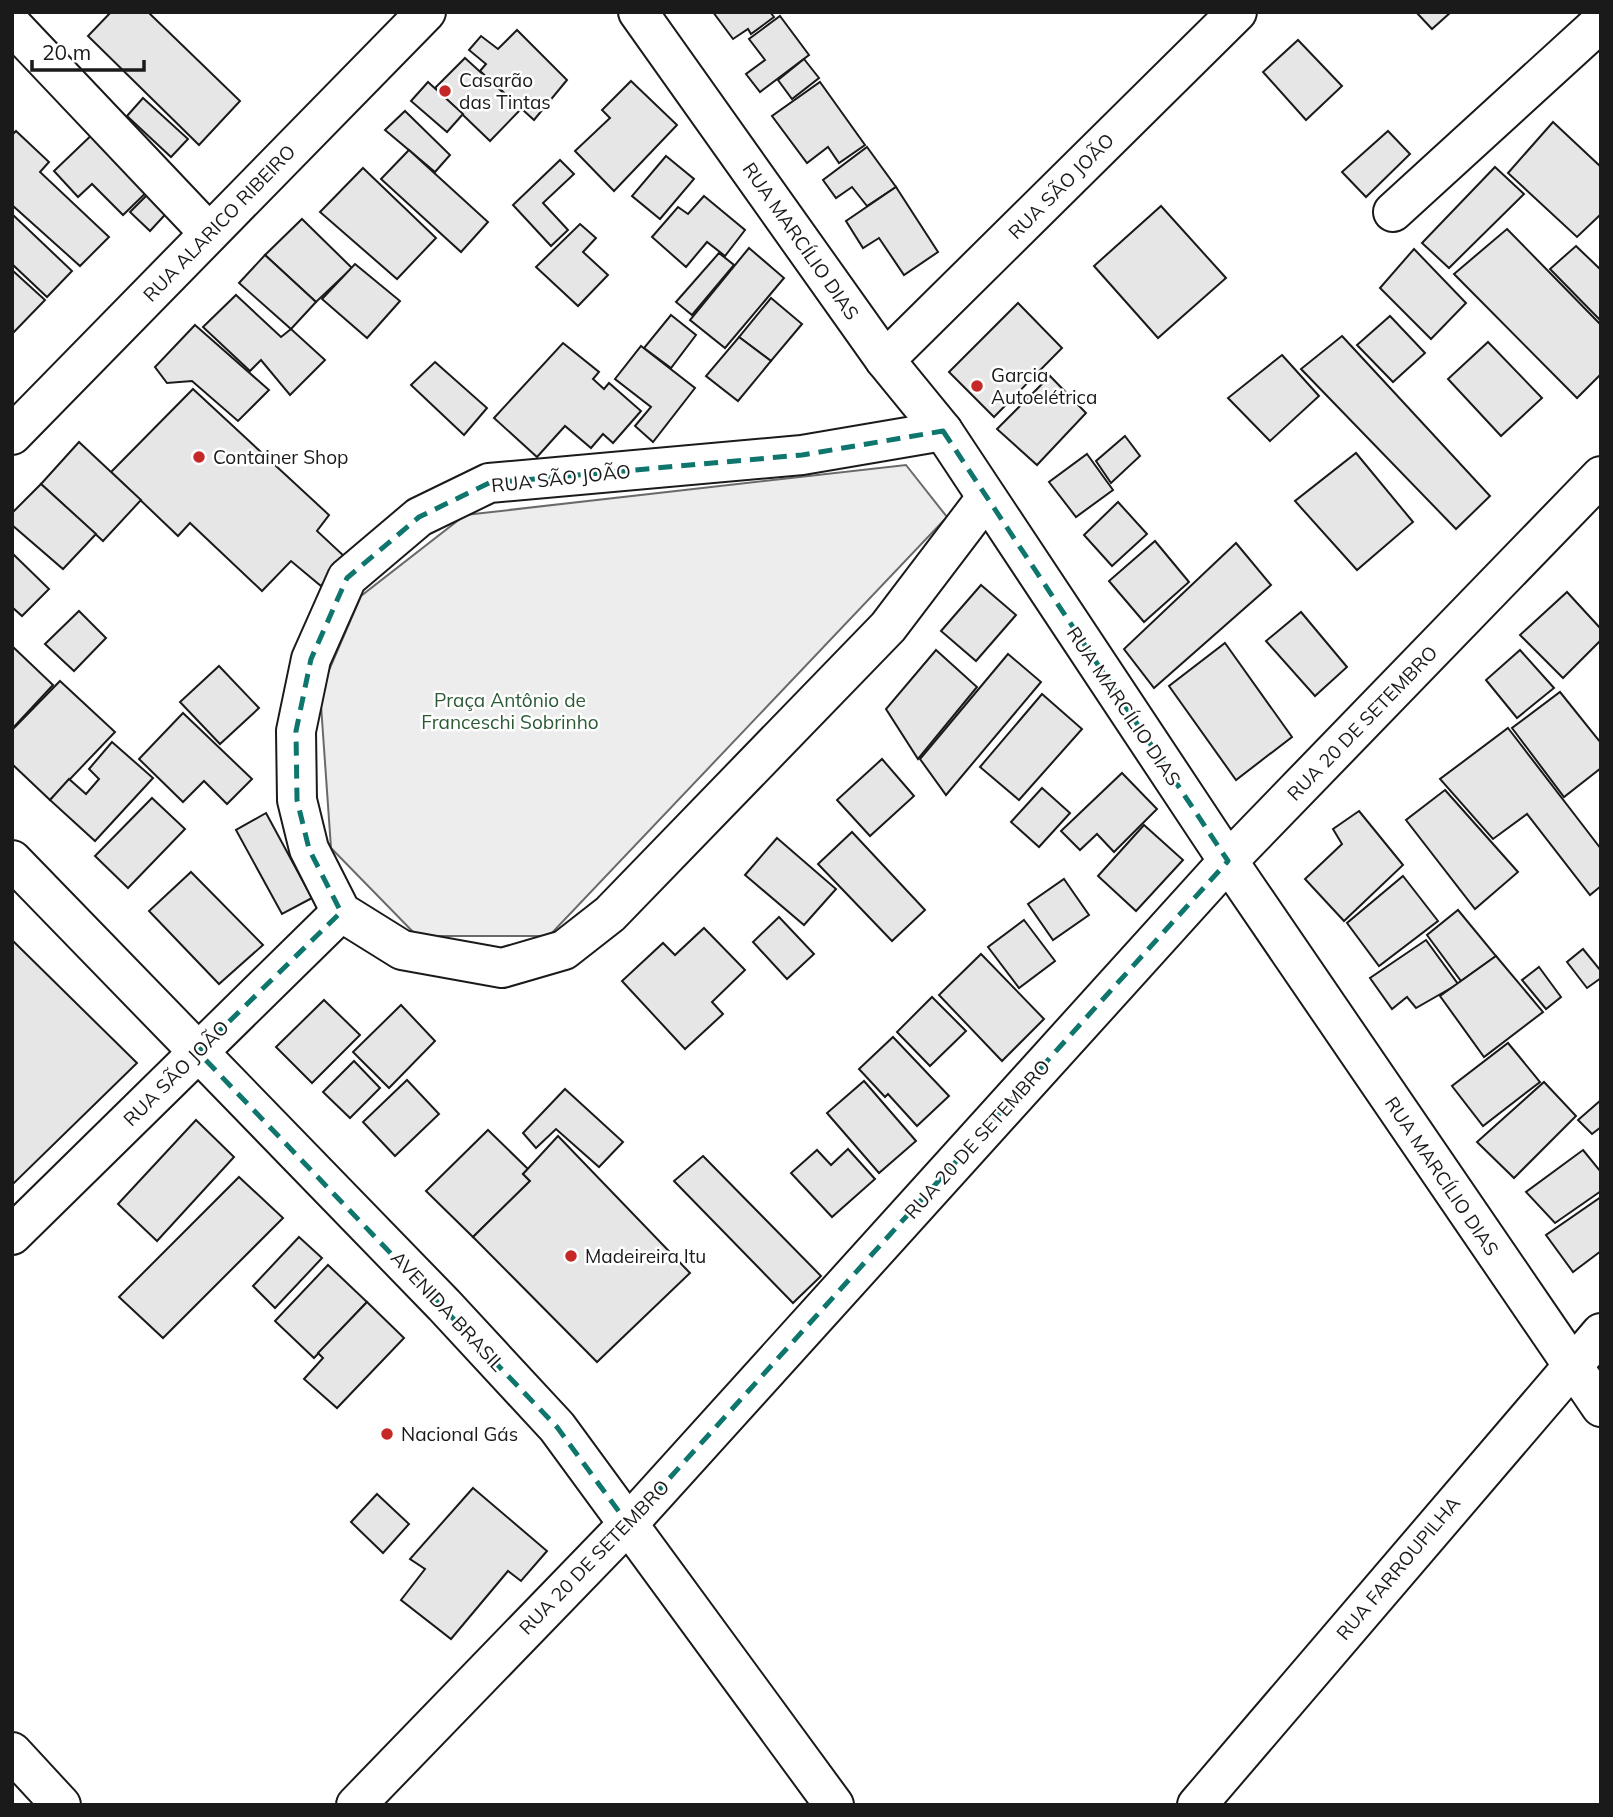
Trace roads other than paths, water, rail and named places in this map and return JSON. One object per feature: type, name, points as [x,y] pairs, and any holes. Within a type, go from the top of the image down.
[{"type":"street","name":"RUA ALARICO RIBEIRO","points":[[12,435],[426,12]]},
{"type":"street","name":"RUA MARCÍLIO DIAS","points":[[638,12],[886,360],[943,431],[1228,861],[1601,1407]]},
{"type":"street","name":"RUA SÃO JOÃO","points":[[886,360],[1237,12]]},
{"type":"street","points":[[1393,212],[1601,22]]},
{"type":"street","points":[[12,25],[209,233]]},
{"type":"street","name":"RUA SÃO JOÃO","points":[[12,1235],[341,912],[309,849],[297,800],[296,731],[312,659],[347,578],[419,517],[489,483],[802,455],[943,431]]},
{"type":"street","name":"RUA 20 DE SETEMBRO","points":[[356,1805],[628,1524],[1228,861],[1601,476]]},
{"type":"street","points":[[341,912],[402,950],[502,968],[564,950],[610,915],[888,627],[986,498]]},
{"type":"street","name":"AVENIDA BRASIL","points":[[12,860],[444,1305],[557,1427],[834,1805]]},
{"type":"street","name":"RUA FARROUPILHA","points":[[1197,1805],[1601,1333]]},
{"type":"street","points":[[12,1752],[61,1805]]},
{"type":"place","name":"Casarão das Tintas","points":[[445,91]]},
{"type":"place","name":"Garcia Autoelétrica","points":[[977,386]]},
{"type":"place","name":"Container Shop","points":[[199,457]]},
{"type":"place","name":"Madeireira Itu","points":[[571,1256]]},
{"type":"place","name":"Nacional Gás","points":[[387,1434]]},
{"type":"park label","name":"Praça Antônio de Franceschi Sobrinho","points":[[510,711]]}]
